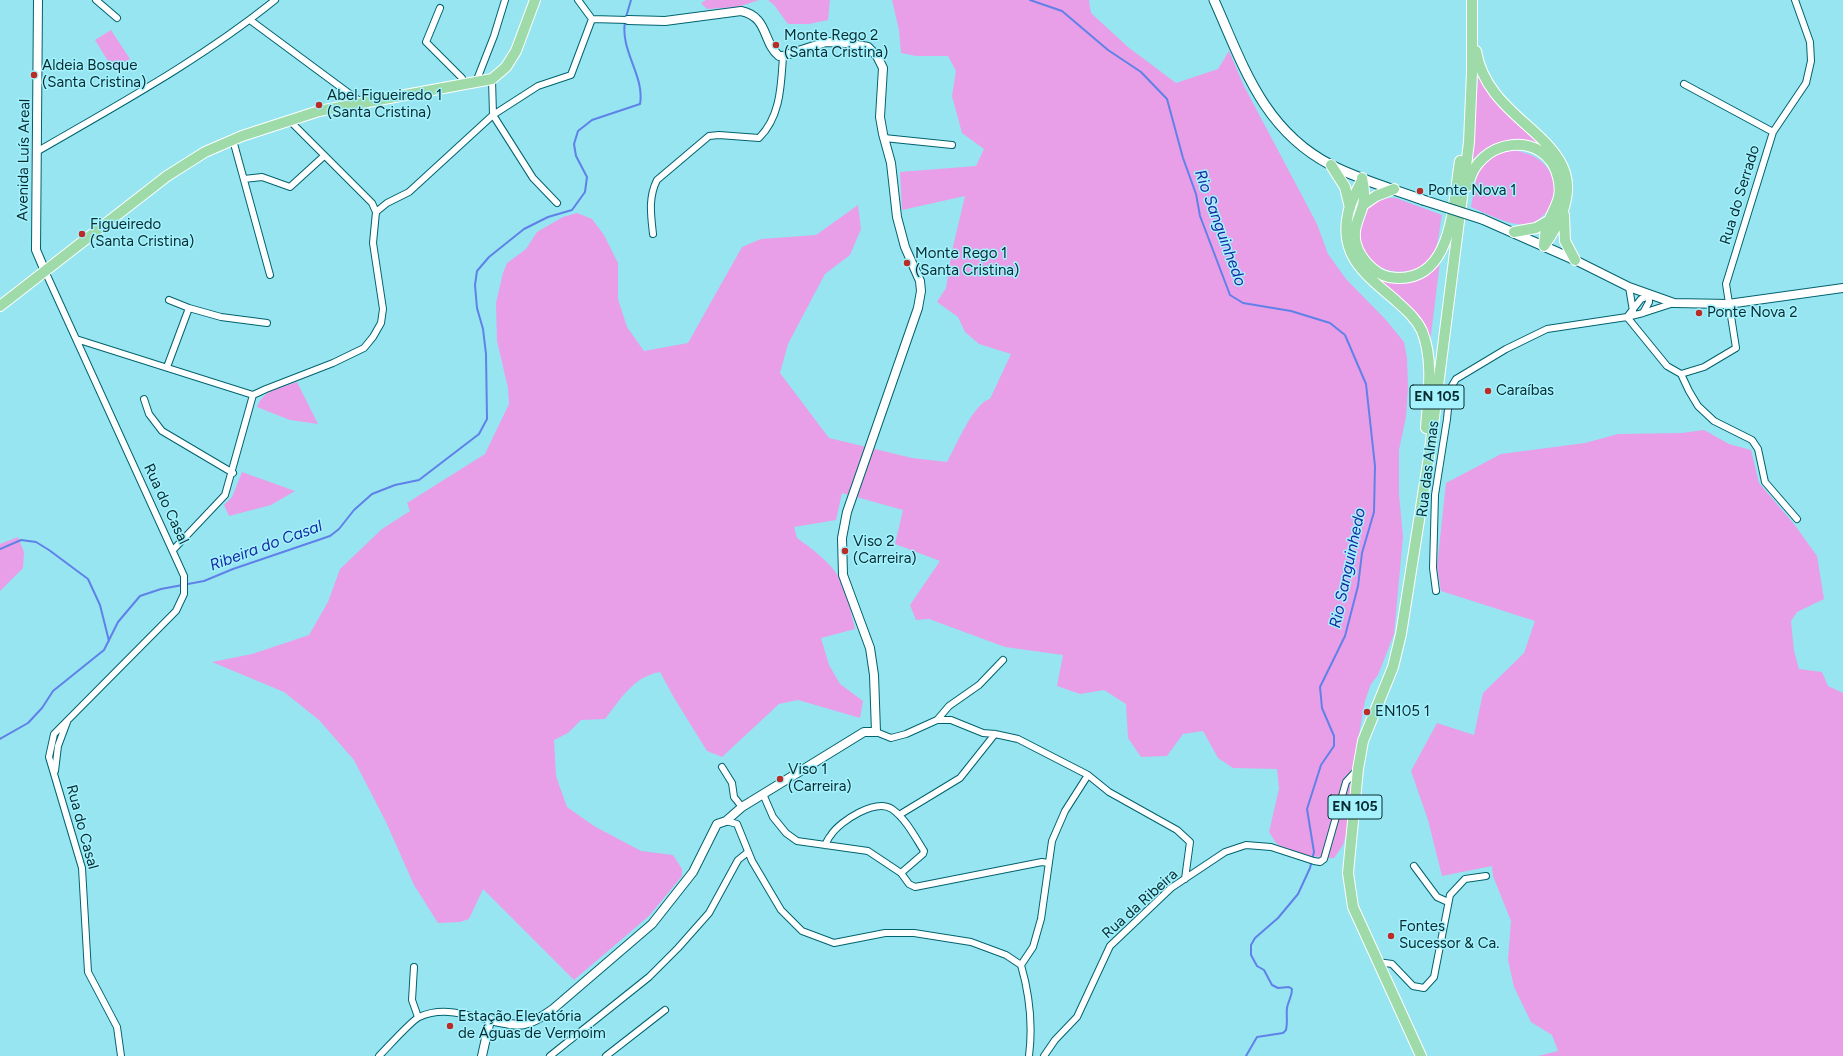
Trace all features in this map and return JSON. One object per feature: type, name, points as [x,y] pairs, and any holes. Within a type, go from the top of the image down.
[{"type":"main road","points":[[0,306],[167,176],[204,152],[289,120],[319,111],[492,79],[506,67],[516,51],[535,0]]},
{"type":"main road","points":[[1214,0],[1258,96],[1286,132],[1308,151],[1331,165],[1362,178],[1482,219],[1575,260]]},
{"type":"main road","name":"EN 105","points":[[1413,550],[1426,428],[1450,244],[1450,222],[1463,142],[1466,0]]},
{"type":"main road","points":[[1472,0],[1476,52],[1480,69],[1491,90],[1551,149],[1561,162],[1568,188],[1568,195],[1564,211],[1554,232],[1544,246]]},
{"type":"main road","name":"EN 105","points":[[1421,1056],[1353,907],[1348,873],[1358,769],[1363,740],[1393,667],[1402,628],[1413,550],[1429,457],[1469,142],[1472,72],[1472,0]]},
{"type":"main road","points":[[1456,242],[1468,182],[1473,171],[1488,152],[1500,146],[1512,144],[1525,145],[1537,150],[1554,166],[1558,176],[1560,195],[1558,204],[1548,221],[1544,246]]},
{"type":"main road","points":[[1331,165],[1345,187],[1350,208]]},
{"type":"main road","points":[[1362,178],[1364,189],[1363,205],[1356,223],[1356,244],[1367,263],[1386,276],[1410,278],[1422,273],[1431,266],[1444,248],[1450,222]]},
{"type":"main road","points":[[1362,178],[1350,208],[1346,235],[1352,257],[1364,273],[1408,311],[1416,321],[1426,344],[1429,366],[1426,428]]},
{"type":"main road","points":[[1363,205],[1376,196],[1394,189]]},
{"type":"main road","points":[[1564,211],[1565,241],[1575,260]]},
{"type":"main road","points":[[1514,232],[1536,228],[1548,221]]},
{"type":"street","name":"Avenida Luís Areal","points":[[38,0],[38,151],[36,250],[45,271]]},
{"type":"street","points":[[96,0],[117,18]]},
{"type":"street","points":[[38,151],[186,65],[250,20],[275,0]]},
{"type":"street","points":[[476,82],[494,36],[505,0]]},
{"type":"street","points":[[578,0],[592,19]]},
{"type":"street","name":"Rua do Serrado","points":[[1681,374],[1704,367],[1736,348],[1726,284],[1773,132],[1806,83],[1812,61],[1810,42],[1795,0]]},
{"type":"street","points":[[440,8],[426,42],[462,78],[463,84]]},
{"type":"street","points":[[592,19],[665,21],[741,10],[752,13],[761,23],[776,54],[783,56],[826,42],[846,43],[868,47],[877,56],[883,68],[880,117],[891,163],[897,217],[905,247],[920,281],[921,291],[918,308],[848,512],[842,538],[843,575],[870,648],[874,675],[876,732]]},
{"type":"street","points":[[376,212],[387,202],[409,192],[493,115],[538,86],[571,75],[592,19]]},
{"type":"street","points":[[250,20],[362,103]]},
{"type":"street","points":[[653,234],[650,203],[652,190],[657,180],[709,136],[719,135],[759,138],[766,131],[780,96],[783,56]]},
{"type":"street","points":[[492,79],[493,115],[533,178],[557,203]]},
{"type":"street","points":[[1684,84],[1773,132]]},
{"type":"street","points":[[76,338],[254,395],[364,348],[373,337],[381,323],[383,310],[373,244],[376,212],[372,203],[289,120]]},
{"type":"street","points":[[884,138],[952,145]]},
{"type":"street","points":[[233,140],[270,275]]},
{"type":"street","points":[[244,179],[262,177],[290,187],[324,156]]},
{"type":"street","points":[[1575,260],[1649,296],[1674,303],[1728,304],[1843,288]]},
{"type":"street","name":"Rua do Casal","points":[[45,271],[184,576],[184,594],[176,611],[68,720],[58,746],[55,774],[82,868],[88,972],[117,1027],[121,1056]]},
{"type":"street","points":[[1629,287],[1633,311]]},
{"type":"street","points":[[1649,296],[1641,299],[1627,317],[1667,366],[1681,374],[1689,392],[1698,406],[1714,421],[1752,440],[1758,449],[1765,482],[1797,519]]},
{"type":"street","points":[[1643,313],[1649,302],[1649,296]]},
{"type":"street","points":[[169,300],[189,308],[221,317],[267,323]]},
{"type":"street","name":"Rua das Almas","points":[[1436,591],[1432,568],[1435,495],[1447,419],[1450,389],[1456,379],[1506,349],[1547,329],[1627,317],[1674,303]]},
{"type":"street","points":[[167,368],[189,308]]},
{"type":"street","points":[[173,550],[225,495],[254,395]]},
{"type":"street","points":[[144,399],[148,414],[162,431],[232,473]]},
{"type":"street","points":[[937,720],[949,706],[979,685],[1003,660]]},
{"type":"street","points":[[379,1056],[418,1018],[438,1012],[454,1012],[518,1026],[536,1021],[553,1009],[652,924],[693,872],[717,824],[726,821],[742,807],[762,794],[864,732],[876,732],[891,738],[906,734],[937,720],[951,720],[983,733],[1018,739],[1088,775],[1109,792],[1177,830],[1190,842],[1185,879]]},
{"type":"street","points":[[899,815],[960,778],[995,734]]},
{"type":"street","points":[[722,767],[732,783],[734,797],[742,807]]},
{"type":"street","name":"Rua da Ribeira","points":[[1044,1056],[1055,1040],[1077,1017],[1110,946],[1171,888],[1225,852],[1246,845],[1271,846],[1320,862],[1324,859],[1346,782],[1358,769]]},
{"type":"street","points":[[1021,965],[1033,947],[1040,919],[1052,841],[1065,811],[1088,775]]},
{"type":"street","points":[[762,794],[773,817],[786,833],[797,841],[868,850],[901,873],[909,884],[915,887],[1042,862],[1048,863]]},
{"type":"street","points":[[825,845],[831,834],[856,814],[867,808],[877,806],[891,808],[899,815],[924,851],[923,854],[901,873]]},
{"type":"street","points":[[726,821],[737,824],[748,852],[781,910],[802,931],[834,943],[885,933],[914,932],[971,942],[1006,955],[1021,965],[1029,992],[1032,1031],[1028,1056]]},
{"type":"street","points":[[550,1056],[649,977],[678,948],[709,913],[738,860],[748,852]]},
{"type":"street","points":[[1414,866],[1437,897],[1448,902]]},
{"type":"street","points":[[1378,962],[1392,964],[1413,986],[1424,988],[1434,977],[1450,895],[1465,879],[1486,876]]},
{"type":"street","points":[[414,967],[412,1000],[418,1018]]},
{"type":"street","points":[[606,1056],[665,1010]]},
{"type":"street","points":[[482,1056],[490,1020]]},
{"type":"shaded area","points":[[706,0],[759,0],[738,7],[707,9],[701,3]]},
{"type":"shaded area","points":[[768,0],[830,0],[828,20],[809,24],[788,24],[774,5]]},
{"type":"shaded area","points":[[892,0],[1089,0],[1091,13],[1128,47],[1176,83],[1218,69],[1229,51],[1244,86],[1317,224],[1328,254],[1346,279],[1386,320],[1404,342],[1407,358],[1408,387],[1406,417],[1399,450],[1399,494],[1403,537],[1394,634],[1378,675],[1371,684],[1365,701],[1356,751],[1349,825],[1343,845],[1334,858],[1320,857],[1288,850],[1276,843],[1269,832],[1279,789],[1277,769],[1233,768],[1218,758],[1203,731],[1183,734],[1167,756],[1141,757],[1128,738],[1126,704],[1104,690],[1080,694],[1057,686],[1063,655],[1005,647],[929,619],[916,620],[910,605],[940,561],[895,544],[903,510],[842,493],[836,520],[794,527],[797,538],[830,565],[838,576],[846,595],[855,629],[821,638],[829,665],[840,684],[863,701],[860,718],[798,700],[779,704],[722,757],[707,751],[660,672],[651,674],[635,684],[622,697],[605,719],[581,720],[568,733],[554,740],[556,776],[567,807],[594,826],[641,851],[673,855],[682,869],[682,876],[649,916],[574,980],[483,889],[469,919],[460,922],[438,923],[414,885],[386,822],[354,760],[319,720],[284,692],[212,662],[252,654],[309,635],[328,602],[340,569],[382,529],[410,511],[407,503],[485,454],[509,404],[508,388],[497,341],[496,303],[503,273],[507,263],[526,249],[537,232],[563,217],[577,213],[592,219],[604,235],[618,263],[618,299],[627,327],[644,351],[688,343],[742,247],[761,239],[816,235],[858,205],[861,229],[850,255],[825,274],[788,344],[780,373],[829,438],[912,458],[947,462],[971,417],[984,402],[990,399],[1011,354],[979,344],[965,332],[958,317],[937,302],[946,288],[952,251],[965,196],[902,210],[900,172],[976,166],[984,149],[962,133],[952,96],[956,71],[948,56],[916,56],[901,53],[899,30]]},
{"type":"shaded area","points":[[111,30],[130,59],[113,69],[95,40]]},
{"type":"shaded area","points":[[1478,77],[1543,149],[1523,142],[1506,141],[1489,146],[1472,160]]},
{"type":"shaded area","points":[[1511,150],[1532,155],[1545,165],[1553,178],[1554,192],[1551,205],[1543,216],[1531,223],[1511,223],[1471,207],[1477,178],[1484,163],[1499,153]]},
{"type":"shaded area","points":[[1388,198],[1396,198],[1442,215],[1438,240],[1433,254],[1423,265],[1410,271],[1396,272],[1383,268],[1371,261],[1363,250],[1359,236],[1363,215],[1372,205]]},
{"type":"shaded area","points":[[1440,262],[1430,343],[1376,280],[1396,282],[1411,281],[1425,275]]},
{"type":"shaded area","points":[[297,382],[318,424],[290,420],[257,407],[260,401],[268,393]]},
{"type":"shaded area","points":[[1704,430],[1729,444],[1751,450],[1759,483],[1794,524],[1817,556],[1824,599],[1797,612],[1791,621],[1794,651],[1799,669],[1822,672],[1828,686],[1843,693],[1843,1056],[1538,1056],[1558,1051],[1552,1035],[1531,1022],[1514,987],[1508,960],[1511,921],[1493,876],[1492,866],[1442,876],[1428,820],[1411,771],[1437,723],[1474,735],[1483,693],[1524,653],[1535,621],[1441,591],[1437,567],[1446,483],[1501,454],[1585,443],[1618,434],[1682,433]]},
{"type":"shaded area","points":[[242,472],[295,491],[271,505],[229,516],[224,505],[232,497]]},
{"type":"shaded area","points":[[18,537],[24,552],[23,568],[0,591],[0,544]]},
{"type":"waterway","name":"Ribeira do Casal","points":[[626,17],[631,0]]},
{"type":"waterway","name":"Rio Sanguinhedo","points":[[1030,0],[1062,11],[1108,50],[1141,72],[1167,99],[1183,158],[1196,194],[1200,216],[1230,295],[1243,303],[1291,311],[1330,323],[1345,335],[1366,384],[1375,466],[1374,512],[1362,553],[1358,586],[1345,636],[1320,687],[1322,708],[1334,736],[1334,746],[1321,765],[1307,809],[1314,852],[1310,868],[1298,894],[1278,918],[1255,938],[1251,945],[1251,955],[1257,966],[1264,970],[1272,985],[1278,988],[1289,987],[1292,989],[1287,1008],[1286,1030],[1283,1033],[1257,1037],[1246,1056]]},
{"type":"waterway","name":"Ribeira do Casal","points":[[0,739],[28,723],[42,708],[53,691],[104,650],[118,622],[140,596],[161,589],[204,581],[233,569],[330,536],[339,529],[354,510],[372,494],[395,485],[419,480],[479,434],[487,419],[486,354],[483,329],[477,308],[475,285],[477,271],[489,257],[524,229],[548,217],[572,210],[585,192],[587,177],[576,156],[574,144],[578,131],[592,120],[640,104],[641,94],[639,83],[624,33],[625,22]]},
{"type":"waterway","name":"Ribeira do Casal","points":[[0,549],[21,540],[36,542],[88,579],[100,605],[109,641]]},
{"type":"place","name":"Monte Rego 2 (Santa Cristina)","points":[[776,45]]},
{"type":"place","name":"Aldeia Bosque (Santa Cristina)","points":[[34,75]]},
{"type":"place","name":"Abel Figueiredo 1 (Santa Cristina)","points":[[319,105]]},
{"type":"place","name":"Ponte Nova 1","points":[[1420,191]]},
{"type":"place","name":"Figueiredo (Santa Cristina)","points":[[82,234]]},
{"type":"place","name":"Monte Rego 1 (Santa Cristina)","points":[[907,263]]},
{"type":"place","name":"Ponte Nova 2","points":[[1699,313]]},
{"type":"place","name":"Caraíbas","points":[[1488,391]]},
{"type":"place","name":"Viso 2 (Carreira)","points":[[845,551]]},
{"type":"place","name":"EN105 1","points":[[1367,712]]},
{"type":"place","name":"Viso 1 (Carreira)","points":[[780,779]]},
{"type":"place","name":"Fontes Sucessor & Ca.","points":[[1391,936]]},
{"type":"place","name":"Estação Elevatória de Águas de Vermoim","points":[[450,1026]]}]
